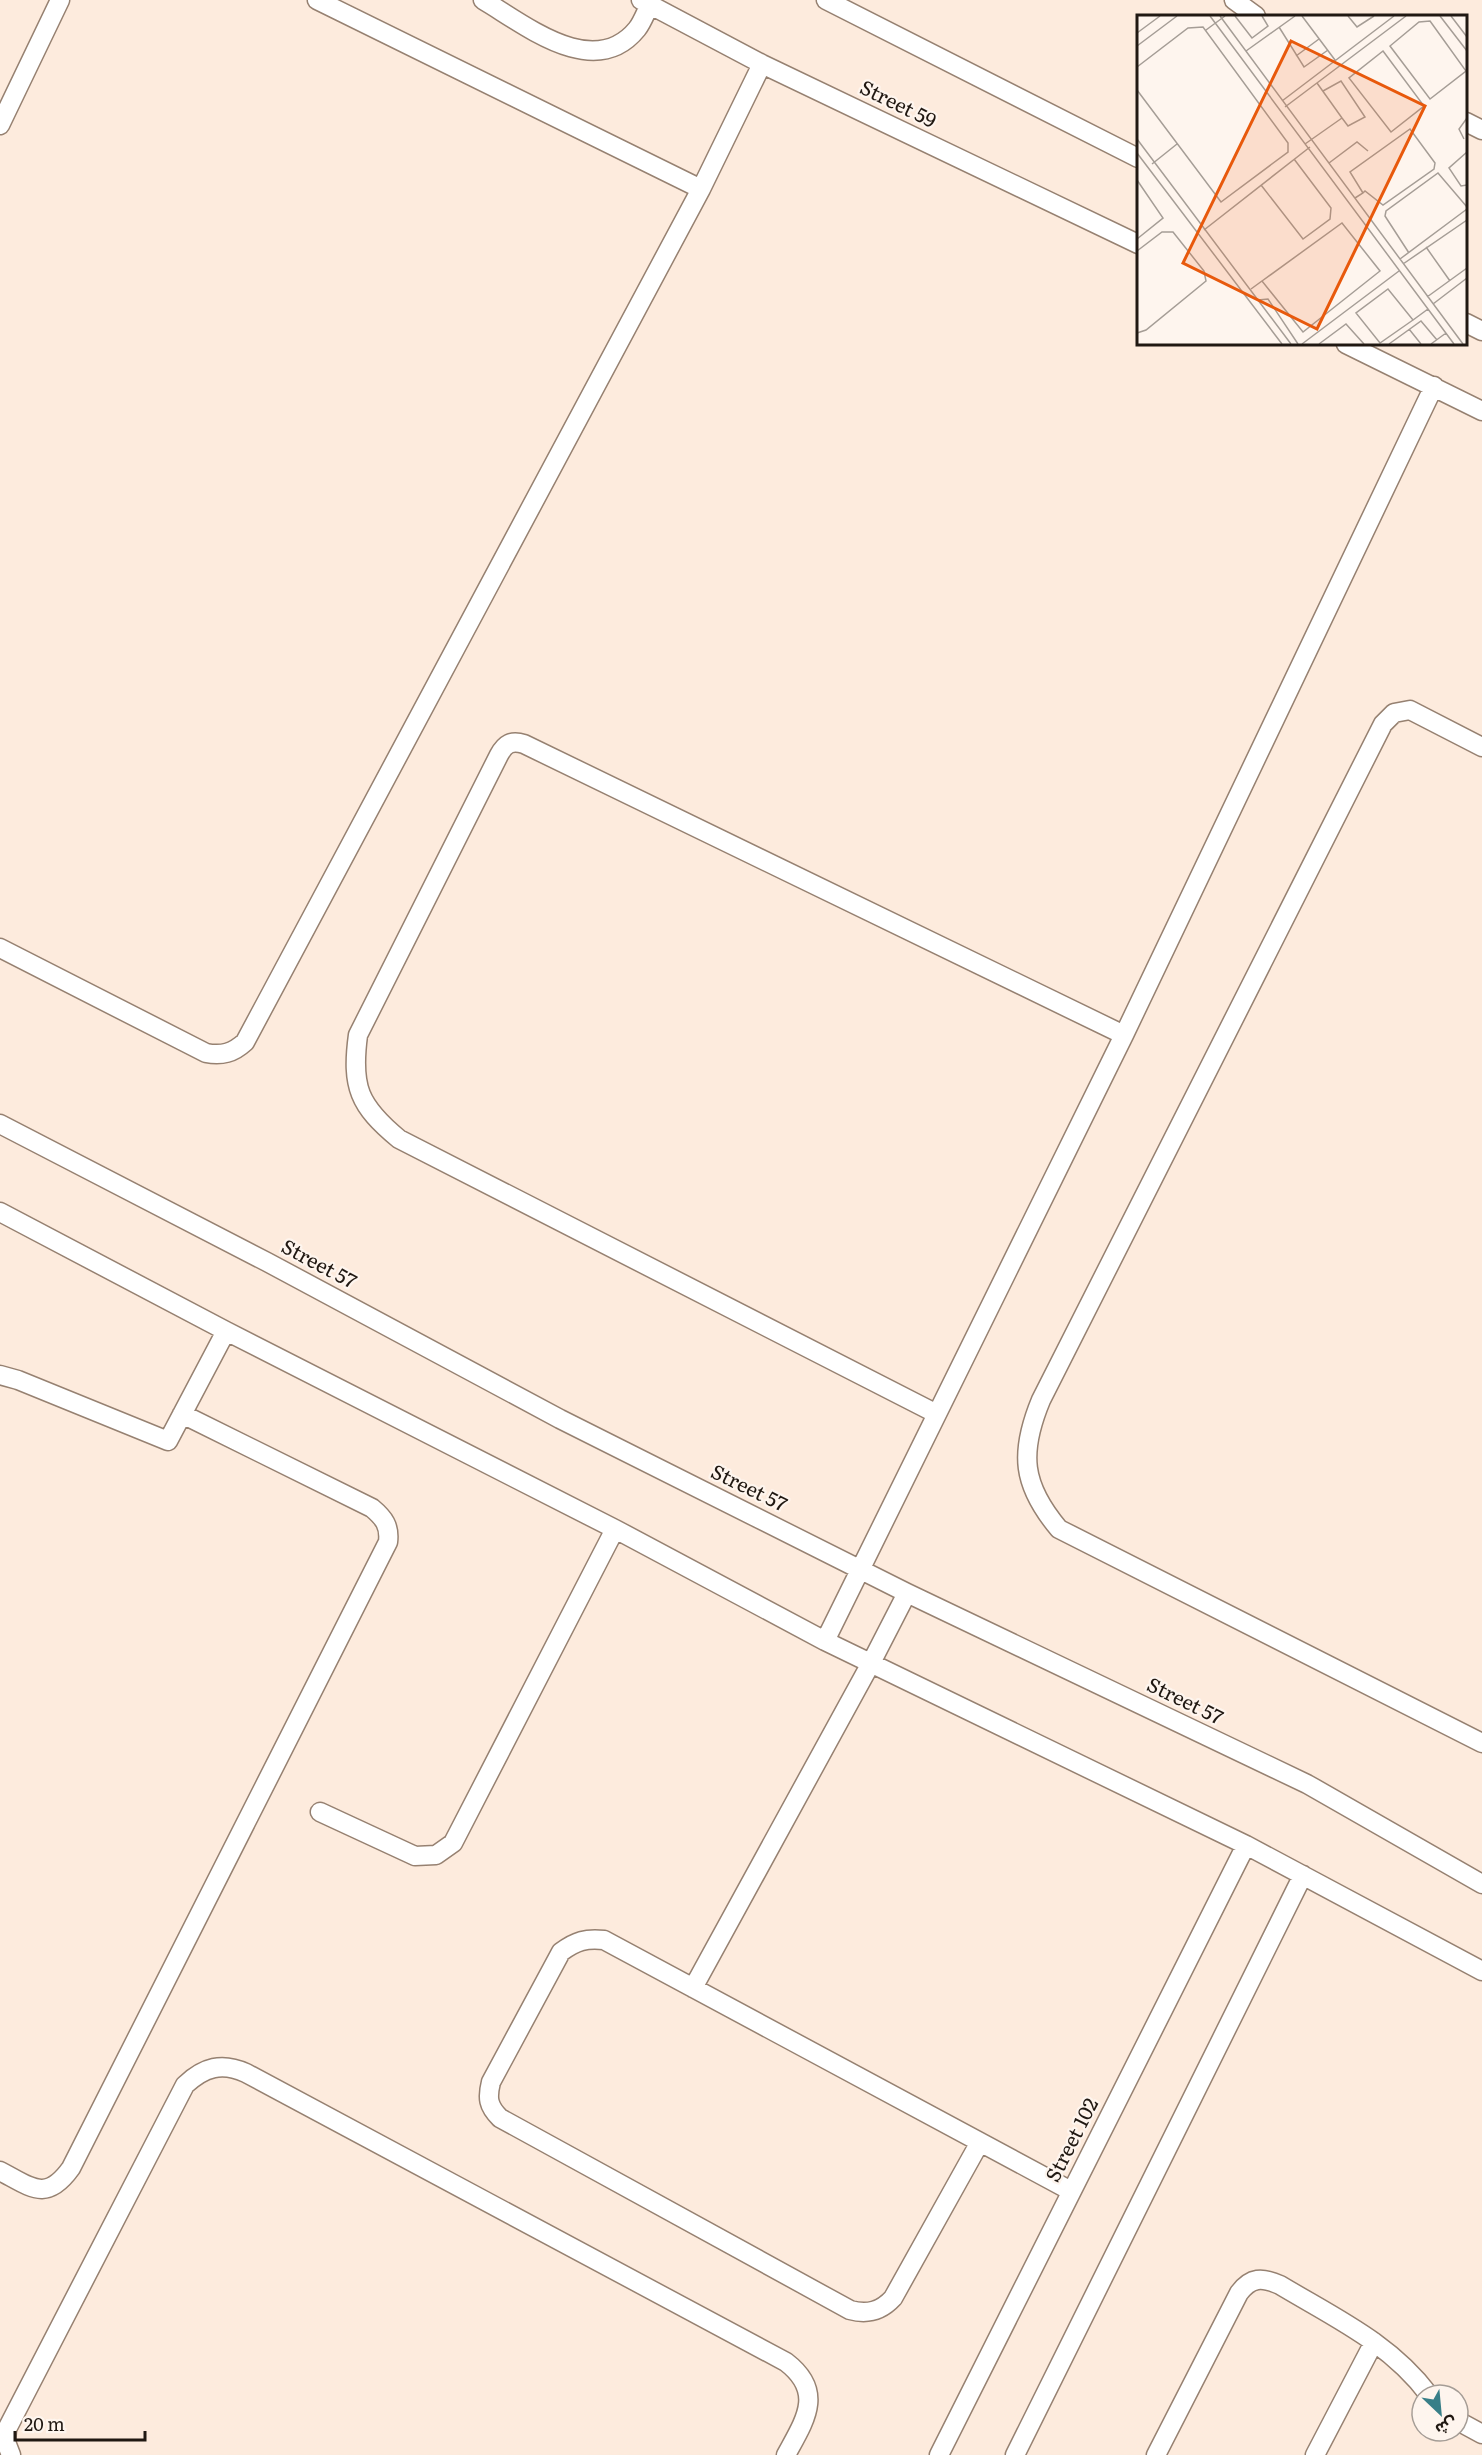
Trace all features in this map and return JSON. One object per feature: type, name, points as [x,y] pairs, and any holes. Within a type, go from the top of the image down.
[{"type":"lane","points":[[0,125],[60,0]]},
{"type":"lane","points":[[317,0],[701,189]]},
{"type":"lane","points":[[483,0],[567,48],[586,52],[605,50],[622,42],[637,29],[645,2]]},
{"type":"lane","points":[[826,0],[1137,157]]},
{"type":"lane","points":[[1234,0],[1255,15]]},
{"type":"lane","name":"Street 59","points":[[645,2],[762,63],[1137,244]]},
{"type":"lane","points":[[0,948],[207,1053],[227,1053],[237,1049],[245,1042],[701,189],[762,63]]},
{"type":"lane","points":[[1467,122],[1482,130]]},
{"type":"lane","points":[[1467,324],[1482,332]]},
{"type":"lane","points":[[1348,345],[1482,411]]},
{"type":"lane","points":[[825,1641],[1124,1035],[1434,386]]},
{"type":"lane","points":[[1482,747],[1410,710],[1394,713],[1383,724],[1041,1400],[1030,1426],[1026,1454],[1030,1482],[1041,1508],[1059,1529],[1482,1743]]},
{"type":"lane","points":[[937,1414],[399,1139],[376,1120],[360,1094],[354,1065],[358,1035],[499,755],[504,746],[514,742],[524,744],[1124,1035]]},
{"type":"lane","name":"Street 57","points":[[0,1124],[267,1262],[560,1419],[907,1593],[1307,1784],[1482,1884]]},
{"type":"lane","points":[[0,1212],[226,1331],[615,1529],[825,1641],[1246,1845],[1482,1971]]},
{"type":"lane","points":[[0,1375],[18,1380],[168,1441],[226,1331]]},
{"type":"lane","points":[[0,2170],[35,2189],[46,2190],[56,2186],[70,2168],[388,1542],[389,1533],[386,1523],[372,1508],[182,1414]]},
{"type":"lane","points":[[320,1812],[415,1856],[436,1855],[453,1843],[615,1529]]},
{"type":"lane","points":[[693,1988],[907,1593]]},
{"type":"lane","name":"Street 102","points":[[939,2455],[1246,1845]]},
{"type":"lane","points":[[1015,2455],[1303,1875]]},
{"type":"lane","points":[[980,2142],[893,2298],[885,2307],[874,2312],[861,2313],[850,2310],[500,2118],[490,2108],[488,2095],[492,2082],[561,1952],[573,1942],[588,1938],[604,1940],[693,1988],[980,2142],[1071,2191]]},
{"type":"lane","points":[[11,2455],[6,2442],[8,2429],[185,2085],[195,2075],[220,2066],[233,2067],[246,2073],[786,2362],[804,2380],[809,2405],[806,2417],[786,2455]]},
{"type":"lane","points":[[1156,2455],[1246,2284],[1256,2279],[1268,2279],[1374,2342],[1404,2365],[1419,2383]]},
{"type":"lane","points":[[1315,2455],[1374,2342]]},
{"type":"shaded area","points":[[0,0],[1482,0],[1482,2455],[0,2455]]}]
